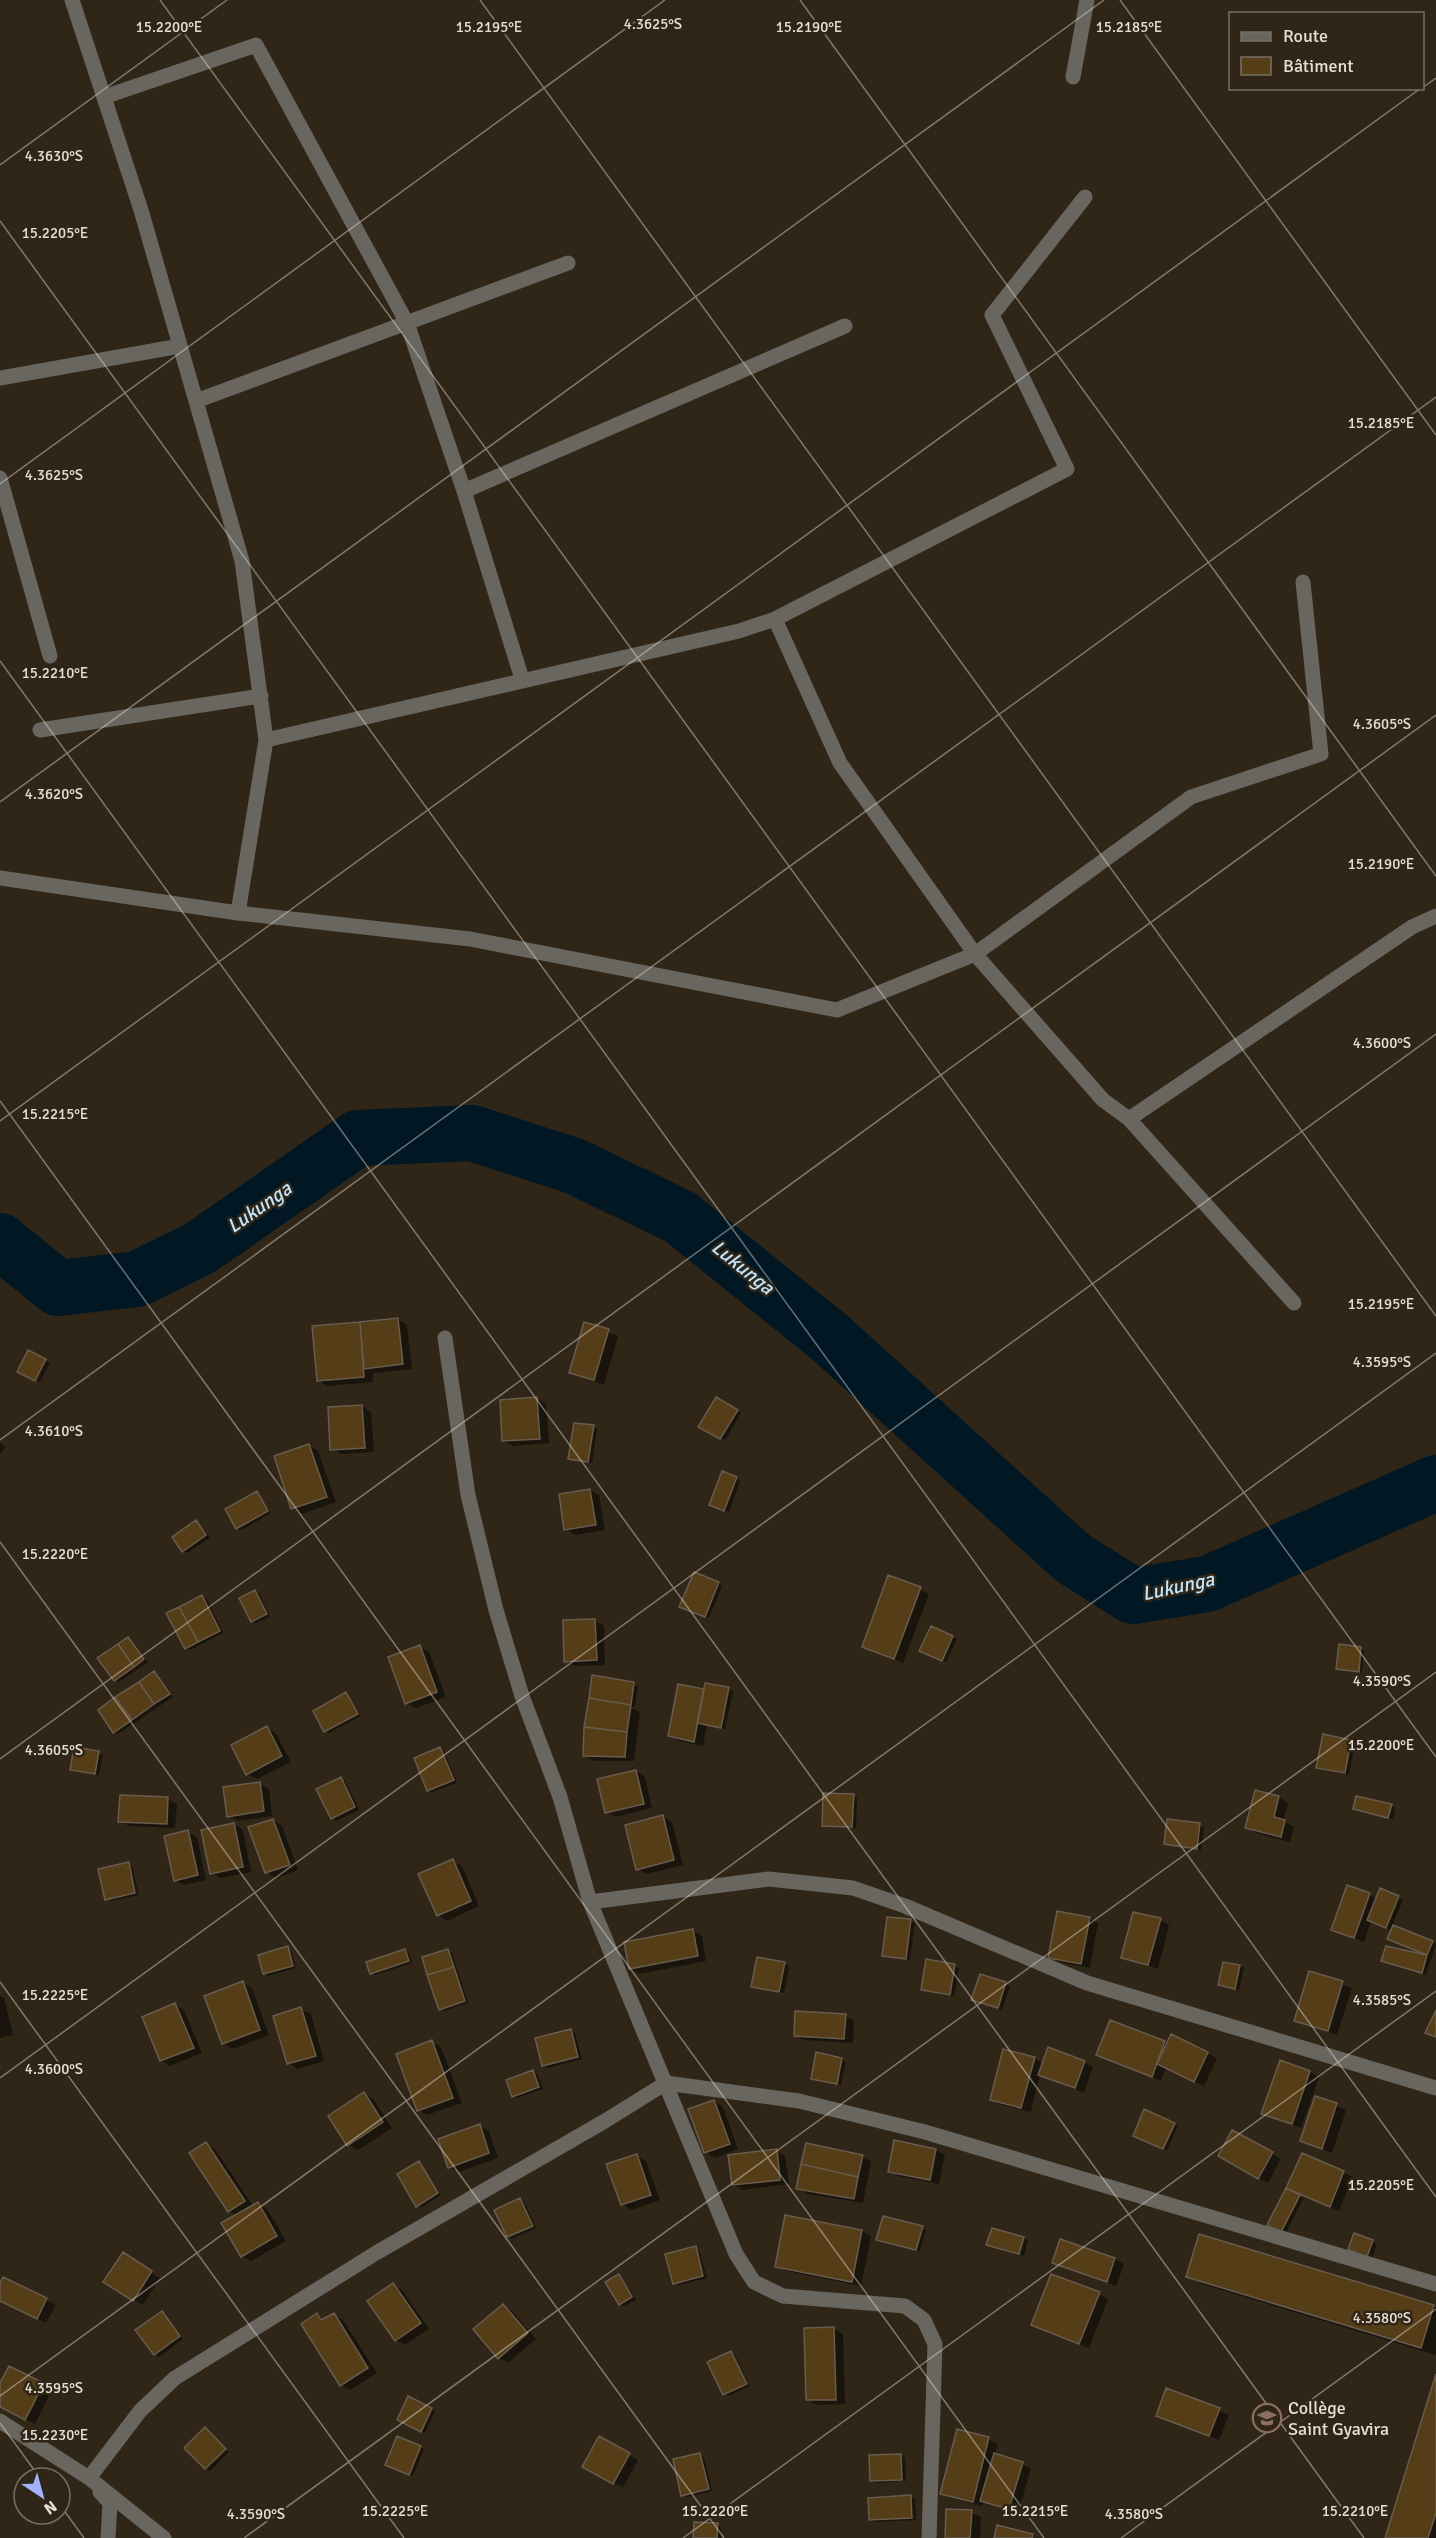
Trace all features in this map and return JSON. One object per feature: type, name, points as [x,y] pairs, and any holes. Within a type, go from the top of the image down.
[{"type":"street","points":[[72,0],[141,210],[242,561],[266,740],[238,913]]},
{"type":"street","points":[[1073,77],[1087,0]]},
{"type":"street","points":[[104,98],[256,45],[407,323],[464,491],[522,679]]},
{"type":"street","points":[[266,740],[522,679],[739,632],[775,619],[1067,469],[992,315],[1085,196]]},
{"type":"street","points":[[196,401],[568,263]]},
{"type":"street","points":[[464,491],[845,326]]},
{"type":"street","points":[[0,378],[180,346]]},
{"type":"street","points":[[0,478],[50,656]]},
{"type":"street","points":[[0,878],[238,913],[470,939],[837,1010],[975,954],[1191,797],[1321,754],[1303,582]]},
{"type":"street","points":[[775,619],[840,763],[975,954],[1103,1100],[1129,1119],[1294,1303]]},
{"type":"street","points":[[40,730],[261,696]]},
{"type":"street","points":[[1129,1119],[1413,927],[1436,916]]},
{"type":"street","points":[[445,1338],[468,1495],[496,1610],[522,1696],[560,1797],[590,1902],[736,2254],[754,2282],[783,2296],[905,2306],[924,2320],[935,2344],[929,2538]]},
{"type":"street","points":[[590,1902],[769,1879],[853,1888],[905,1906],[1087,1983],[1436,2088]]},
{"type":"street","points":[[89,2478],[140,2410],[175,2378],[376,2253],[605,2121],[666,2083],[799,2101],[925,2132],[1436,2284]]},
{"type":"street","points":[[0,2421],[89,2478],[164,2538]]},
{"type":"street","points":[[89,2478],[110,2503],[108,2538]]},
{"type":"building","points":[[398,1318],[403,1364],[364,1369],[360,1322]]},
{"type":"building","points":[[360,1322],[364,1377],[317,1381],[312,1326]]},
{"type":"building","points":[[584,1322],[609,1329],[594,1380],[569,1373]]},
{"type":"building","points":[[28,1350],[46,1359],[35,1381],[17,1372]]},
{"type":"building","points":[[537,1397],[540,1439],[502,1441],[500,1400]]},
{"type":"building","points":[[716,1397],[738,1410],[720,1439],[698,1427]]},
{"type":"building","points":[[362,1405],[365,1448],[330,1450],[328,1407]]},
{"type":"building","points":[[574,1423],[594,1425],[588,1462],[568,1459]]},
{"type":"building","points":[[309,1444],[327,1497],[291,1509],[274,1456]]},
{"type":"building","points":[[722,1471],[737,1477],[724,1511],[709,1505]]},
{"type":"building","points":[[590,1489],[596,1525],[564,1530],[559,1494]]},
{"type":"building","points":[[257,1491],[268,1511],[236,1529],[225,1509]]},
{"type":"building","points":[[196,1520],[206,1535],[182,1552],[172,1537]]},
{"type":"building","points":[[694,1572],[719,1582],[705,1617],[679,1607]]},
{"type":"building","points":[[888,1575],[921,1587],[894,1659],[862,1647]]},
{"type":"building","points":[[255,1590],[267,1614],[251,1622],[239,1598]]},
{"type":"building","points":[[202,1595],[220,1631],[198,1642],[179,1607]]},
{"type":"building","points":[[179,1607],[198,1642],[185,1649],[166,1613]]},
{"type":"building","points":[[595,1619],[597,1660],[564,1662],[563,1620]]},
{"type":"building","points":[[931,1626],[953,1636],[942,1661],[919,1651]]},
{"type":"building","points":[[128,1637],[144,1659],[134,1667],[118,1644]]},
{"type":"building","points":[[118,1644],[134,1667],[114,1681],[97,1658]]},
{"type":"building","points":[[1339,1644],[1361,1647],[1359,1672],[1336,1669]]},
{"type":"building","points":[[420,1645],[437,1692],[405,1704],[388,1657]]},
{"type":"building","points":[[154,1671],[170,1694],[154,1704],[139,1682]]},
{"type":"building","points":[[592,1675],[634,1682],[631,1705],[589,1698]]},
{"type":"building","points":[[139,1682],[154,1704],[132,1720],[115,1697]]},
{"type":"building","points":[[705,1683],[729,1687],[721,1728],[697,1723]]},
{"type":"building","points":[[678,1684],[704,1689],[694,1742],[668,1736]]},
{"type":"building","points":[[346,1692],[358,1714],[324,1732],[313,1711]]},
{"type":"building","points":[[115,1697],[132,1720],[113,1733],[98,1710]]},
{"type":"building","points":[[589,1698],[631,1705],[627,1732],[584,1727]]},
{"type":"building","points":[[267,1726],[282,1756],[246,1775],[231,1745]]},
{"type":"building","points":[[584,1727],[627,1732],[625,1757],[583,1756]]},
{"type":"building","points":[[1323,1734],[1351,1740],[1345,1773],[1316,1768]]},
{"type":"building","points":[[74,1747],[99,1751],[95,1774],[70,1770]]},
{"type":"building","points":[[440,1747],[454,1780],[427,1791],[414,1758]]},
{"type":"building","points":[[636,1770],[644,1804],[605,1813],[597,1779]]},
{"type":"building","points":[[341,1777],[355,1807],[331,1819],[316,1789]]},
{"type":"building","points":[[260,1782],[264,1811],[227,1817],[223,1787]]},
{"type":"building","points":[[1255,1790],[1279,1796],[1274,1817],[1285,1820],[1281,1837],[1245,1828]]},
{"type":"building","points":[[823,1793],[854,1794],[852,1827],[822,1826]]},
{"type":"building","points":[[120,1795],[168,1797],[167,1824],[118,1822]]},
{"type":"building","points":[[1356,1796],[1392,1804],[1388,1818],[1353,1809]]},
{"type":"building","points":[[663,1815],[674,1860],[636,1870],[625,1825]]},
{"type":"building","points":[[273,1819],[290,1865],[265,1873],[248,1827]]},
{"type":"building","points":[[1167,1819],[1200,1823],[1197,1849],[1164,1844]]},
{"type":"building","points":[[234,1823],[243,1867],[210,1874],[201,1830]]},
{"type":"building","points":[[188,1830],[198,1875],[174,1881],[164,1836]]},
{"type":"building","points":[[453,1859],[471,1901],[437,1916],[418,1874]]},
{"type":"building","points":[[129,1862],[135,1893],[105,1900],[98,1869]]},
{"type":"building","points":[[1347,1885],[1370,1893],[1354,1938],[1331,1930]]},
{"type":"building","points":[[1380,1888],[1399,1896],[1386,1928],[1367,1920]]},
{"type":"building","points":[[1057,1911],[1090,1917],[1081,1964],[1048,1958]]},
{"type":"building","points":[[1133,1912],[1161,1918],[1148,1965],[1121,1958]]},
{"type":"building","points":[[887,1917],[911,1919],[906,1959],[882,1956]]},
{"type":"building","points":[[1393,1925],[1433,1941],[1427,1955],[1387,1939]]},
{"type":"building","points":[[693,1929],[698,1956],[629,1969],[624,1942]]},
{"type":"building","points":[[288,1946],[293,1966],[263,1974],[258,1955]]},
{"type":"building","points":[[1386,1946],[1427,1955],[1422,1973],[1381,1961]]},
{"type":"building","points":[[405,1949],[409,1961],[370,1974],[366,1962]]},
{"type":"building","points":[[448,1949],[454,1967],[427,1975],[422,1957]]},
{"type":"building","points":[[757,1957],[785,1962],[779,1992],[751,1987]]},
{"type":"building","points":[[926,1959],[955,1964],[950,1995],[921,1990]]},
{"type":"building","points":[[1223,1962],[1240,1965],[1235,1989],[1218,1985]]},
{"type":"building","points":[[454,1967],[465,2001],[439,2010],[427,1975]]},
{"type":"building","points":[[1309,1971],[1343,1981],[1328,2031],[1294,2021]]},
{"type":"building","points":[[980,1974],[1006,1982],[998,2008],[971,2000]]},
{"type":"building","points":[[243,1981],[260,2030],[222,2044],[204,1996]]},
{"type":"building","points":[[175,2003],[194,2048],[160,2061],[142,2017]]},
{"type":"building","points":[[301,2007],[316,2056],[287,2064],[273,2016]]},
{"type":"building","points":[[1436,2010],[1436,2037],[1425,2033]]},
{"type":"building","points":[[795,2011],[846,2014],[844,2039],[794,2036]]},
{"type":"building","points":[[1110,2020],[1165,2041],[1152,2077],[1096,2055]]},
{"type":"building","points":[[571,2029],[578,2057],[542,2066],[535,2038]]},
{"type":"building","points":[[1171,2034],[1208,2052],[1194,2082],[1157,2064]]},
{"type":"building","points":[[432,2040],[453,2098],[417,2111],[396,2054]]},
{"type":"building","points":[[1048,2047],[1085,2061],[1075,2088],[1038,2075]]},
{"type":"building","points":[[1003,2049],[1035,2057],[1021,2108],[990,2100]]},
{"type":"building","points":[[816,2052],[842,2058],[837,2084],[811,2079]]},
{"type":"building","points":[[1280,2060],[1310,2071],[1292,2124],[1261,2114]]},
{"type":"building","points":[[533,2070],[539,2087],[512,2097],[506,2080]]},
{"type":"building","points":[[364,2092],[383,2122],[347,2146],[328,2116]]},
{"type":"building","points":[[1315,2096],[1337,2103],[1322,2149],[1300,2141]]},
{"type":"building","points":[[714,2100],[730,2144],[704,2153],[688,2109]]},
{"type":"building","points":[[1144,2109],[1175,2123],[1163,2149],[1133,2136]]},
{"type":"building","points":[[480,2124],[489,2153],[448,2168],[438,2139]]},
{"type":"building","points":[[1232,2130],[1273,2152],[1258,2179],[1218,2156]]},
{"type":"building","points":[[894,2140],[936,2149],[930,2180],[888,2172]]},
{"type":"building","points":[[206,2142],[245,2201],[228,2212],[189,2153]]},
{"type":"building","points":[[806,2143],[863,2155],[858,2177],[801,2164]]},
{"type":"building","points":[[777,2149],[780,2180],[732,2185],[728,2155]]},
{"type":"building","points":[[1302,2153],[1344,2171],[1330,2207],[1286,2188]]},
{"type":"building","points":[[637,2154],[651,2195],[621,2205],[606,2164]]},
{"type":"building","points":[[419,2161],[438,2193],[416,2207],[397,2174]]},
{"type":"building","points":[[801,2164],[858,2177],[854,2199],[796,2189]]},
{"type":"building","points":[[1286,2188],[1300,2195],[1281,2232],[1267,2225]]},
{"type":"building","points":[[520,2198],[533,2226],[507,2237],[494,2210]]},
{"type":"building","points":[[258,2202],[277,2236],[241,2257],[221,2223]]},
{"type":"building","points":[[785,2215],[862,2230],[852,2282],[775,2267]]},
{"type":"building","points":[[883,2216],[923,2226],[916,2250],[876,2240]]},
{"type":"building","points":[[992,2228],[1024,2237],[1019,2254],[986,2245]]},
{"type":"building","points":[[1354,2233],[1373,2240],[1367,2257],[1348,2249]]},
{"type":"building","points":[[1199,2234],[1434,2305],[1421,2348],[1186,2277]]},
{"type":"building","points":[[1060,2239],[1115,2258],[1107,2282],[1052,2263]]},
{"type":"building","points":[[696,2246],[703,2276],[673,2284],[665,2254]]},
{"type":"building","points":[[123,2252],[152,2271],[133,2301],[103,2282]]},
{"type":"building","points":[[619,2274],[632,2297],[619,2305],[605,2282]]},
{"type":"building","points":[[1051,2274],[1100,2292],[1079,2344],[1031,2325]]},
{"type":"building","points":[[3,2277],[47,2298],[37,2319],[0,2301],[0,2283]]},
{"type":"building","points":[[393,2283],[421,2323],[395,2341],[367,2301]]},
{"type":"building","points":[[503,2304],[528,2333],[498,2359],[473,2329]]},
{"type":"building","points":[[162,2311],[180,2336],[154,2355],[135,2330]]},
{"type":"building","points":[[317,2313],[321,2320],[334,2313],[368,2368],[340,2386],[301,2324]]},
{"type":"building","points":[[834,2327],[836,2400],[806,2400],[804,2328]]},
{"type":"building","points":[[731,2351],[747,2384],[723,2395],[707,2362]]},
{"type":"building","points":[[9,2366],[44,2383],[25,2420],[0,2407],[0,2383]]},
{"type":"building","points":[[1436,2374],[1436,2513],[1428,2538],[1385,2538]]},
{"type":"building","points":[[1166,2388],[1220,2408],[1209,2436],[1156,2416]]},
{"type":"building","points":[[408,2396],[432,2408],[421,2432],[397,2420]]},
{"type":"building","points":[[205,2427],[226,2449],[205,2469],[184,2448]]},
{"type":"building","points":[[957,2429],[989,2437],[973,2502],[940,2494]]},
{"type":"building","points":[[397,2436],[421,2446],[409,2475],[385,2465]]},
{"type":"building","points":[[599,2436],[630,2453],[613,2484],[582,2467]]},
{"type":"building","points":[[700,2453],[709,2489],[681,2496],[673,2459]]},
{"type":"building","points":[[994,2453],[1023,2462],[1009,2509],[980,2501]]},
{"type":"building","points":[[901,2454],[902,2480],[870,2481],[869,2455]]},
{"type":"building","points":[[911,2495],[912,2518],[869,2520],[868,2498]]},
{"type":"building","points":[[946,2509],[972,2510],[970,2538],[945,2538]]},
{"type":"building","points":[[694,2522],[718,2523],[717,2538],[693,2538]]},
{"type":"building","points":[[997,2525],[1033,2534],[1032,2538],[994,2538]]},
{"type":"waterway","name":"Lukunga","points":[[0,1241],[58,1288],[137,1279],[200,1248],[358,1138],[472,1133],[574,1166],[680,1217],[828,1336],[1074,1559],[1133,1596],[1207,1584],[1436,1483]]},
{"type":"place","name":"Collège Saint Gyavira","points":[[1267,2418]]}]
